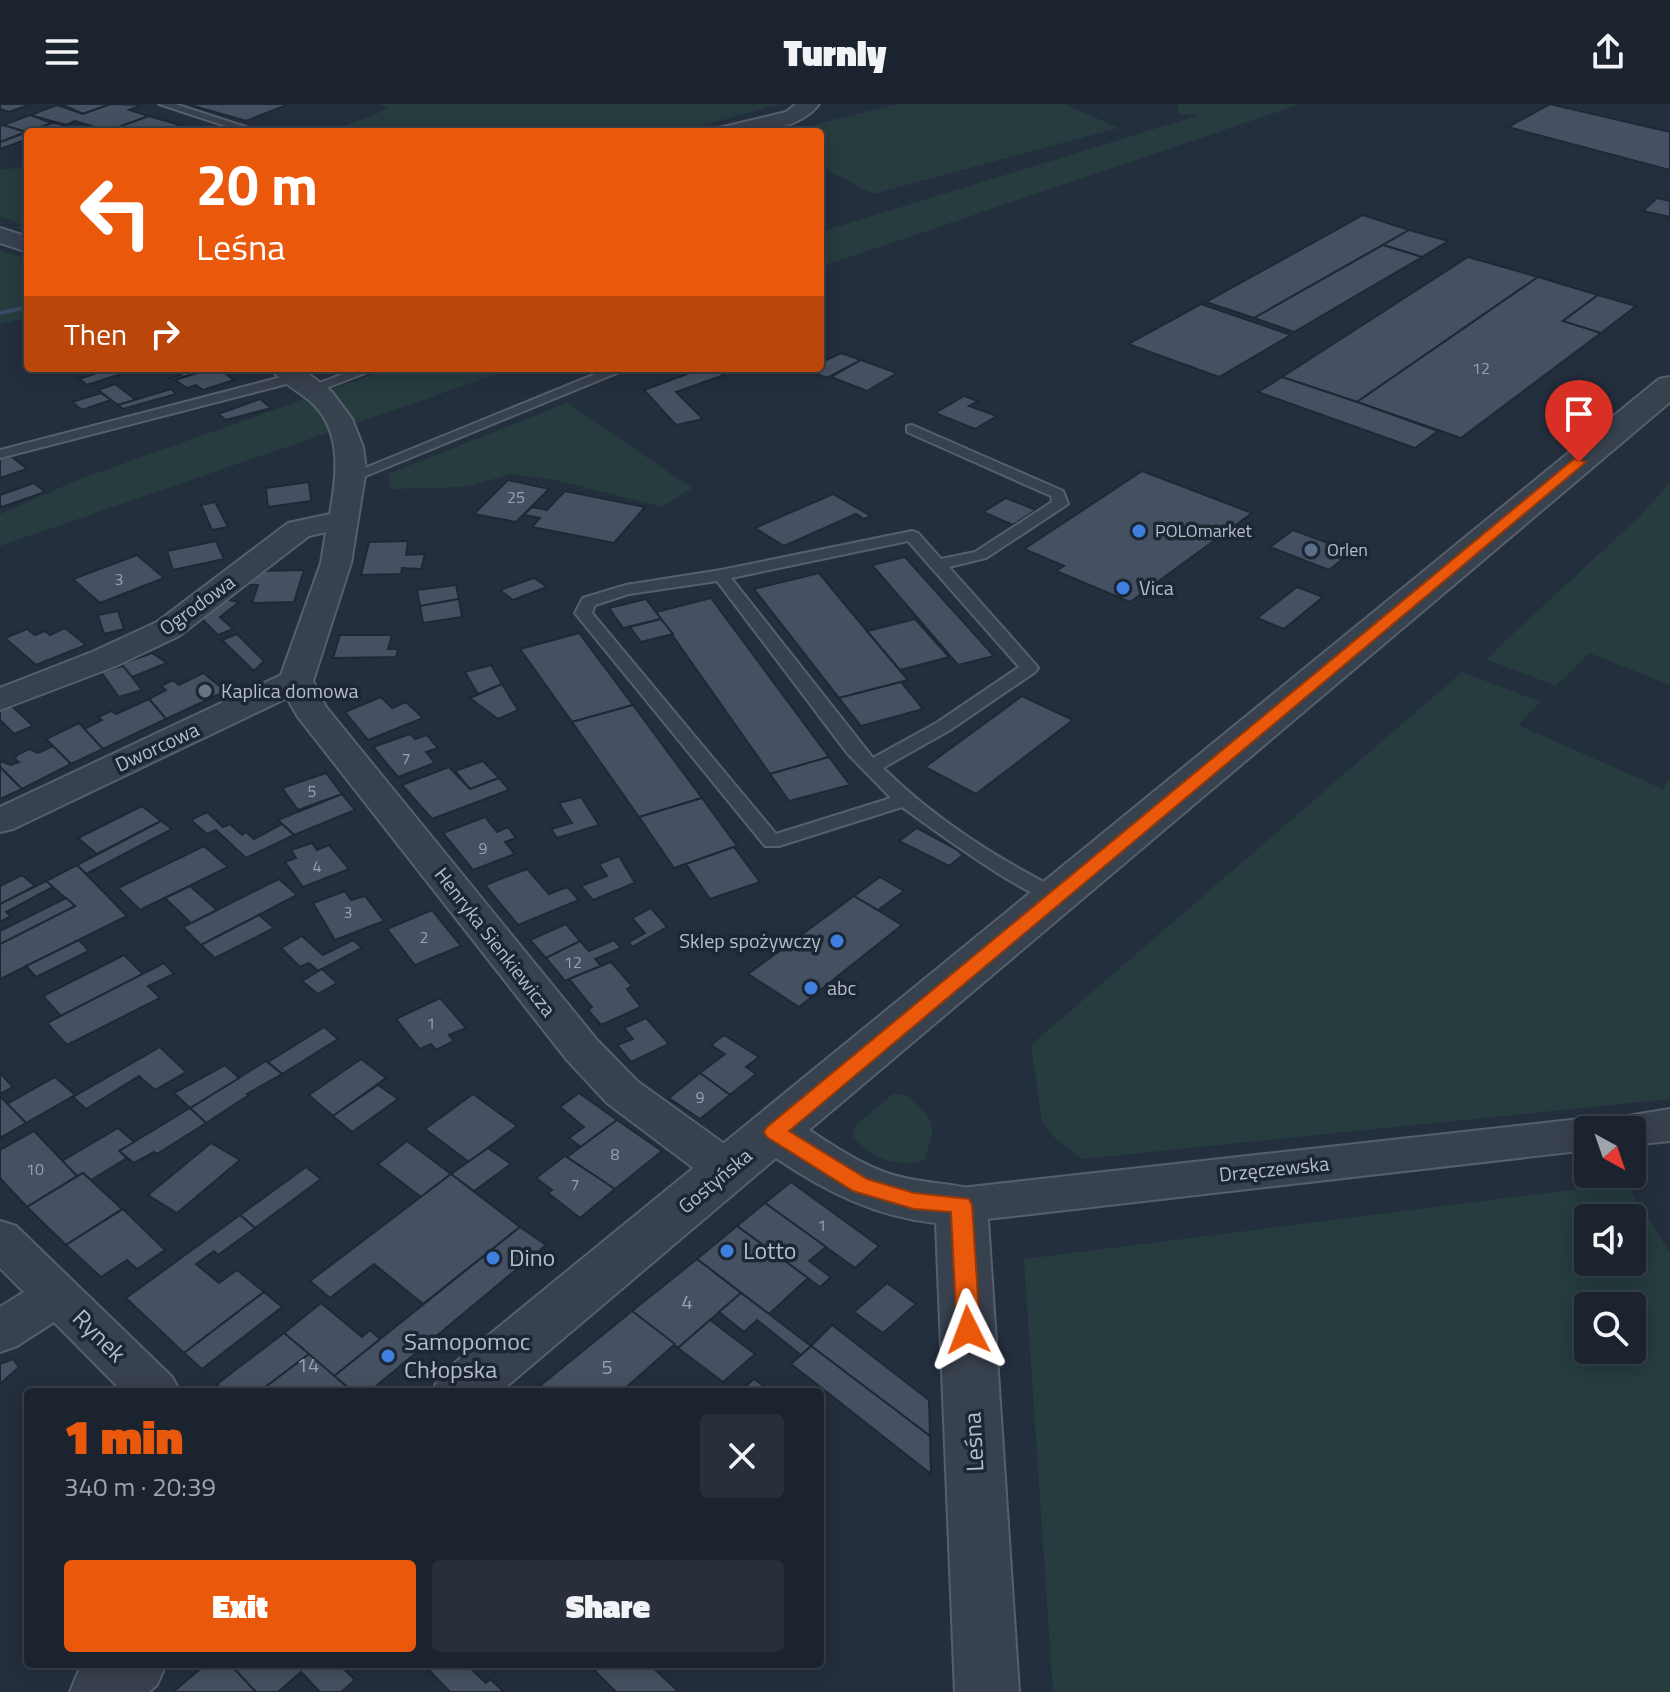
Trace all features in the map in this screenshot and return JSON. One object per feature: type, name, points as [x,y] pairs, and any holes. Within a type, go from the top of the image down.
[{"type":"street","points":[[743,128],[793,116],[809,104]]},
{"type":"street","points":[[0,235],[24,244]]},
{"type":"street","points":[[296,681],[336,563],[351,477],[349,447],[338,419],[297,378]]},
{"type":"street","name":"Gostyńska","points":[[465,1388],[1670,386]]},
{"type":"street","name":"Ogrodowa","points":[[0,700],[104,659],[168,629],[299,529],[342,520]]},
{"type":"street","name":"Dworcowa","points":[[0,821],[296,681]]},
{"type":"street","name":"Henryka Sienkiewicza","points":[[296,681],[310,710],[592,1061],[632,1100],[728,1170]]},
{"type":"street","points":[[1646,1128],[1670,1125]]},
{"type":"street","points":[[774,1132],[860,1185],[914,1201],[961,1205]]},
{"type":"street","name":"Drzęczewska","points":[[961,1205],[1574,1136]]},
{"type":"street","name":"Leśna","points":[[961,1205],[987,1692]]},
{"type":"street","points":[[0,1239],[57,1295]]},
{"type":"street","name":"Rynek","points":[[0,1332],[57,1295],[151,1388]]},
{"type":"street","points":[[102,1692],[129,1668]]},
{"type":"lane","points":[[164,104],[242,128]]},
{"type":"lane","points":[[0,454],[297,378],[341,372]]},
{"type":"lane","points":[[351,477],[612,372]]},
{"type":"lane","points":[[912,429],[1058,494],[1060,504],[980,555],[938,565]]},
{"type":"lane","points":[[871,767],[944,726],[1029,668],[912,536],[721,575],[626,590],[589,602],[583,613],[772,842],[904,800]]},
{"type":"lane","points":[[721,575],[854,750],[904,800],[1023,880],[1057,897]]},
{"type":"green space","points":[[380,104],[780,104],[694,128],[339,128],[388,109]]},
{"type":"green space","points":[[897,104],[1065,104],[1118,128],[873,194],[824,168],[824,128],[801,128]]},
{"type":"green space","points":[[1178,104],[1301,104],[824,266],[824,231],[1200,115],[1178,114]]},
{"type":"green space","points":[[24,167],[24,231],[15,228],[22,225],[0,216],[0,170]]},
{"type":"green space","points":[[0,250],[24,258],[24,318],[0,324]]},
{"type":"green space","points":[[380,372],[503,372],[0,546],[0,514],[80,479]]},
{"type":"green space","points":[[567,403],[692,488],[662,507],[556,480],[511,474],[466,487],[390,489],[388,474]]},
{"type":"green space","points":[[1670,482],[1670,685],[1589,653],[1556,686],[1486,659],[1641,515]]},
{"type":"green space","points":[[1462,672],[1540,702],[1518,725],[1663,789],[1670,779],[1670,1099],[1082,1159],[1054,1137],[1042,1121],[1031,1045]]},
{"type":"green space","points":[[893,1094],[907,1095],[929,1118],[932,1130],[925,1160],[905,1163],[884,1159],[866,1149],[852,1134],[855,1126]]},
{"type":"green space","points":[[1586,1188],[1629,1188],[1639,1204],[1574,1204],[1574,1276],[1646,1276],[1646,1215],[1670,1253],[1670,1692],[1053,1692],[1024,1259]]},
{"type":"building","points":[[0,104],[31,104],[9,112],[0,109]]},
{"type":"building","points":[[61,104],[111,104],[83,114]]},
{"type":"building","points":[[111,104],[142,105],[129,110],[149,116],[116,128],[98,128],[75,121],[66,125],[30,115],[57,105],[83,114]]},
{"type":"building","points":[[187,104],[289,104],[246,121]]},
{"type":"building","points":[[1550,104],[1670,132],[1670,170],[1508,127]]},
{"type":"building","points":[[30,115],[52,123],[24,128],[24,131],[3,125]]},
{"type":"building","points":[[149,116],[180,125],[173,128],[116,128]]},
{"type":"building","points":[[52,123],[66,125],[57,128],[38,128]]},
{"type":"building","points":[[3,125],[24,133],[0,142],[0,126]]},
{"type":"building","points":[[24,133],[24,140],[0,149],[0,142]]},
{"type":"building","points":[[1657,198],[1670,201],[1670,217],[1643,211]]},
{"type":"building","points":[[1363,215],[1409,230],[1254,318],[1206,302]]},
{"type":"building","points":[[1409,230],[1448,241],[1422,257],[1383,245]]},
{"type":"building","points":[[1383,245],[1422,257],[1294,332],[1254,318]]},
{"type":"building","points":[[1468,257],[1538,277],[1357,402],[1282,377]]},
{"type":"building","points":[[1538,277],[1598,295],[1563,321],[1601,333],[1461,438],[1357,402]]},
{"type":"building","points":[[1598,295],[1636,306],[1601,333],[1563,321]]},
{"type":"building","points":[[1201,304],[1291,335],[1219,377],[1128,344]]},
{"type":"building","points":[[841,353],[861,360],[827,378],[813,372],[824,372],[824,361]]},
{"type":"building","points":[[861,360],[897,373],[867,391],[831,377]]},
{"type":"building","points":[[100,372],[121,374],[87,385],[79,379]]},
{"type":"building","points":[[177,372],[200,372],[173,380],[170,378],[181,375]]},
{"type":"building","points":[[200,372],[223,372],[234,380],[203,390],[196,385],[187,388],[175,380]]},
{"type":"building","points":[[692,372],[719,372],[724,375],[676,392],[703,419],[676,425],[644,390]]},
{"type":"building","points":[[1282,377],[1438,431],[1415,448],[1258,392]]},
{"type":"building","points":[[115,384],[136,400],[118,405],[98,390]]},
{"type":"building","points":[[171,389],[176,394],[123,409],[118,405]]},
{"type":"building","points":[[101,393],[111,400],[82,410],[72,402]]},
{"type":"building","points":[[964,396],[978,401],[969,406],[997,416],[975,429],[935,413]]},
{"type":"building","points":[[260,399],[271,408],[226,420],[218,414]]},
{"type":"building","points":[[11,456],[27,469],[0,478],[0,459]]},
{"type":"building","name":"POLOmarket","points":[[1142,471],[1252,513],[1130,602],[1056,571],[1064,566],[1024,549]]},
{"type":"building","points":[[508,480],[549,489],[516,522],[474,514]]},
{"type":"building","points":[[309,482],[311,501],[268,507],[266,488]]},
{"type":"building","points":[[34,483],[45,492],[2,507],[0,505],[0,495]]},
{"type":"building","points":[[565,491],[645,507],[614,543],[532,527],[540,518],[524,515],[532,507],[547,510]]},
{"type":"building","points":[[833,494],[871,516],[864,519],[856,514],[784,546],[755,528]]},
{"type":"building","points":[[1006,498],[1036,510],[1013,525],[983,512]]},
{"type":"building","points":[[215,502],[228,527],[212,530],[201,505]]},
{"type":"building","name":"Orlen","points":[[1293,530],[1352,552],[1329,570],[1270,547]]},
{"type":"building","points":[[216,541],[224,559],[173,570],[167,551]]},
{"type":"building","points":[[408,541],[406,555],[425,554],[421,569],[402,568],[401,574],[361,575],[369,542]]},
{"type":"building","points":[[137,555],[164,578],[100,603],[73,579]]},
{"type":"building","points":[[905,557],[994,656],[958,665],[872,565]]},
{"type":"building","points":[[304,570],[294,602],[252,603],[258,585],[241,585],[257,571]]},
{"type":"building","points":[[819,573],[908,680],[839,698],[754,589]]},
{"type":"building","points":[[534,578],[547,587],[513,600],[500,590]]},
{"type":"building","points":[[456,585],[459,599],[420,606],[417,590]]},
{"type":"building","points":[[1297,587],[1323,597],[1284,629],[1257,618]]},
{"type":"building","points":[[711,598],[829,757],[770,774],[656,612]]},
{"type":"building","points":[[224,599],[239,602],[220,617],[233,629],[218,635],[201,618]]},
{"type":"building","points":[[459,599],[462,617],[423,623],[420,606]]},
{"type":"building","points":[[646,599],[661,619],[623,628],[609,608]]},
{"type":"building","points":[[118,611],[124,629],[104,634],[98,615]]},
{"type":"building","points":[[661,619],[673,634],[641,642],[630,627]]},
{"type":"building","points":[[915,619],[949,657],[900,670],[867,631]]},
{"type":"building","points":[[65,628],[86,645],[36,665],[5,638],[27,629],[35,635],[45,631],[50,635]]},
{"type":"building","points":[[579,633],[633,705],[572,722],[520,649]]},
{"type":"building","points":[[237,634],[264,661],[254,671],[222,640]]},
{"type":"building","points":[[340,635],[392,635],[388,649],[398,649],[396,657],[333,658]]},
{"type":"building","points":[[152,653],[167,663],[132,677],[121,664]]},
{"type":"building","points":[[491,665],[502,684],[478,694],[465,672]]},
{"type":"building","points":[[123,666],[142,690],[119,697],[101,672]]},
{"type":"building","points":[[203,673],[226,691],[166,719],[149,699],[166,690],[161,686],[173,680],[179,685]]},
{"type":"building","points":[[901,682],[923,709],[861,726],[839,698]]},
{"type":"building","points":[[502,684],[518,710],[498,719],[470,698]]},
{"type":"building","points":[[1022,696],[1073,720],[976,794],[925,767]]},
{"type":"building","points":[[381,697],[392,708],[406,702],[423,718],[368,740],[345,712]]},
{"type":"building","points":[[149,699],[166,719],[103,749],[84,729],[102,720],[98,717],[111,711],[116,714]]},
{"type":"building","points":[[11,705],[33,726],[14,734],[0,720],[0,710]]},
{"type":"building","points":[[633,705],[702,798],[639,817],[572,722]]},
{"type":"building","points":[[79,723],[103,749],[71,764],[46,739]]},
{"type":"building","points":[[410,734],[415,739],[427,735],[438,748],[426,752],[435,763],[398,777],[373,747]]},
{"type":"building","points":[[53,746],[71,764],[22,789],[0,767],[0,761],[11,765],[19,762],[15,759],[17,755],[29,749],[38,753]]},
{"type":"building","points":[[829,757],[850,785],[789,801],[770,774]]},
{"type":"building","points":[[483,761],[499,778],[470,789],[455,771]]},
{"type":"building","points":[[0,767],[22,789],[0,799]]},
{"type":"building","points":[[449,767],[470,789],[499,778],[509,790],[432,819],[402,785]]},
{"type":"building","points":[[326,773],[342,794],[298,810],[282,788]]},
{"type":"building","points":[[342,794],[355,810],[294,835],[278,820]]},
{"type":"building","points":[[581,797],[599,825],[557,838],[551,829],[572,823],[559,803]]},
{"type":"building","points":[[702,798],[737,846],[674,868],[639,817]]},
{"type":"building","points":[[142,806],[161,821],[97,854],[78,838]]},
{"type":"building","points":[[207,812],[223,827],[230,824],[242,835],[246,832],[254,839],[282,824],[294,835],[246,858],[216,830],[207,834],[191,820]]},
{"type":"building","points":[[485,817],[497,832],[508,827],[516,838],[505,842],[515,854],[473,870],[443,833]]},
{"type":"building","points":[[161,821],[172,829],[86,874],[77,865]]},
{"type":"building","points":[[917,828],[963,855],[949,866],[899,841]]},
{"type":"building","points":[[312,843],[317,850],[329,845],[349,869],[303,887],[285,862],[296,858],[291,850]]},
{"type":"building","points":[[204,846],[228,867],[140,910],[118,888]]},
{"type":"building","points":[[734,847],[760,882],[710,899],[686,864]]},
{"type":"building","points":[[619,856],[635,883],[593,900],[581,886],[607,876],[599,864]]},
{"type":"building","points":[[77,865],[127,916],[0,979],[0,944],[75,906],[46,881]]},
{"type":"building","points":[[527,869],[549,894],[567,887],[579,900],[518,925],[485,885]]},
{"type":"building","points":[[22,875],[35,886],[0,904],[0,886]]},
{"type":"building","points":[[880,877],[904,891],[878,910],[854,896]]},
{"type":"building","points":[[279,879],[297,895],[201,945],[183,927]]},
{"type":"building","points":[[46,881],[53,887],[6,912],[11,916],[0,922],[0,904]]},
{"type":"building","points":[[190,886],[217,910],[191,923],[165,898]]},
{"type":"building","points":[[345,891],[351,900],[365,896],[384,921],[335,940],[313,903]]},
{"type":"building","points":[[854,896],[902,925],[799,1007],[748,974]]},
{"type":"building","points":[[66,898],[75,906],[0,944],[0,931]]},
{"type":"building","points":[[651,908],[667,927],[632,947],[629,942],[645,933],[632,918]]},
{"type":"building","points":[[432,910],[461,946],[415,965],[387,929]]},
{"type":"building","points":[[259,915],[274,928],[215,958],[201,945]]},
{"type":"building","points":[[566,924],[580,941],[546,958],[530,940]]},
{"type":"building","points":[[302,936],[323,955],[353,940],[362,948],[318,971],[309,963],[300,967],[281,948]]},
{"type":"building","points":[[79,940],[89,951],[36,977],[26,966]]},
{"type":"building","points":[[614,940],[621,948],[595,959],[601,966],[565,981],[546,958],[580,941],[589,951]]},
{"type":"building","points":[[124,955],[143,974],[61,1016],[43,996]]},
{"type":"building","points":[[611,962],[632,986],[627,989],[641,1007],[601,1025],[588,1010],[592,1007],[569,979]]},
{"type":"building","points":[[164,963],[174,974],[148,986],[160,998],[67,1045],[47,1023]]},
{"type":"building","points":[[322,969],[337,983],[318,994],[302,981]]},
{"type":"building","points":[[440,998],[466,1028],[449,1035],[454,1041],[436,1050],[431,1044],[420,1049],[396,1019]]},
{"type":"building","points":[[646,1018],[669,1044],[631,1062],[617,1045],[633,1039],[624,1028]]},
{"type":"building","points":[[324,1027],[338,1039],[282,1074],[268,1062]]},
{"type":"building","points":[[724,1035],[759,1057],[746,1067],[756,1074],[730,1095],[700,1073],[725,1054],[711,1045]]},
{"type":"building","points":[[160,1047],[186,1072],[155,1090],[139,1076],[86,1109],[73,1097]]},
{"type":"building","points":[[361,1059],[386,1078],[333,1116],[309,1095]]},
{"type":"building","points":[[266,1061],[282,1074],[206,1123],[190,1108]]},
{"type":"building","points":[[225,1065],[239,1078],[190,1108],[174,1093]]},
{"type":"building","points":[[0,1073],[13,1087],[0,1094]]},
{"type":"building","points":[[700,1073],[730,1095],[700,1119],[669,1098]]},
{"type":"building","points":[[55,1077],[75,1095],[26,1123],[7,1104]]},
{"type":"building","points":[[378,1085],[398,1099],[352,1132],[333,1116]]},
{"type":"building","points":[[579,1093],[617,1120],[581,1147],[569,1138],[584,1127],[560,1107]]},
{"type":"building","points":[[473,1094],[517,1126],[469,1162],[425,1129]]},
{"type":"building","points":[[0,1096],[26,1123],[0,1138]]},
{"type":"building","points":[[190,1108],[206,1123],[157,1154],[154,1152],[134,1163],[119,1151]]},
{"type":"building","points":[[617,1120],[662,1151],[615,1189],[567,1157]]},
{"type":"building","points":[[118,1128],[134,1142],[119,1151],[127,1158],[91,1180],[83,1173],[77,1176],[62,1161]]},
{"type":"building","points":[[34,1131],[77,1176],[27,1207],[0,1178],[0,1150]]},
{"type":"building","points":[[407,1141],[451,1174],[421,1197],[378,1164]]},
{"type":"building","points":[[211,1143],[240,1160],[177,1213],[148,1195]]},
{"type":"building","points":[[488,1148],[511,1164],[474,1191],[451,1174]]},
{"type":"building","points":[[565,1156],[615,1189],[580,1218],[548,1193],[552,1190],[536,1178]]},
{"type":"building","points":[[306,1167],[321,1179],[255,1228],[240,1215]]},
{"type":"building","points":[[83,1173],[122,1209],[66,1245],[27,1207]]},
{"type":"building","points":[[451,1174],[520,1227],[423,1304],[374,1264],[330,1298],[310,1281]]},
{"type":"building","points":[[791,1182],[879,1246],[855,1268],[765,1203]]},
{"type":"building","points":[[765,1203],[826,1247],[809,1261],[831,1277],[820,1287],[737,1226]]},
{"type":"building","points":[[123,1209],[165,1250],[137,1269],[127,1260],[101,1277],[66,1245]]},
{"type":"building","points":[[240,1215],[255,1228],[218,1255],[214,1251],[196,1264],[219,1283],[237,1270],[264,1292],[184,1353],[126,1298]]},
{"type":"building","points":[[737,1226],[808,1278],[769,1314],[697,1259]]},
{"type":"building","points":[[520,1227],[546,1245],[374,1388],[348,1388],[334,1376]]},
{"type":"building","points":[[697,1259],[741,1293],[678,1348],[632,1311]]},
{"type":"building","points":[[887,1283],[916,1304],[883,1333],[854,1312]]},
{"type":"building","points":[[264,1292],[282,1307],[202,1369],[184,1353]]},
{"type":"building","points":[[741,1293],[811,1346],[801,1355],[757,1320],[744,1332],[719,1312]]},
{"type":"building","points":[[321,1303],[362,1337],[370,1330],[380,1339],[334,1376],[284,1333]]},
{"type":"building","points":[[632,1311],[675,1344],[626,1388],[537,1388]]},
{"type":"building","points":[[710,1320],[755,1354],[723,1382],[678,1348]]},
{"type":"building","points":[[832,1325],[929,1400],[930,1436],[811,1346]]},
{"type":"building","points":[[284,1333],[309,1354],[264,1388],[221,1388],[217,1384]]},
{"type":"building","points":[[811,1346],[930,1436],[931,1474],[824,1388],[791,1364]]},
{"type":"building","points":[[309,1354],[348,1388],[264,1388]]},
{"type":"building","points":[[13,1359],[19,1367],[0,1384],[0,1364]]},
{"type":"building","points":[[754,1379],[766,1388],[744,1388]]},
{"type":"building","points":[[201,1668],[234,1668],[256,1692],[173,1692]]},
{"type":"building","points":[[234,1668],[343,1668],[355,1680],[341,1692],[320,1692],[301,1672],[278,1692],[256,1692]]},
{"type":"building","points":[[427,1668],[470,1668],[486,1683],[490,1679],[504,1692],[450,1692]]},
{"type":"building","points":[[592,1668],[653,1668],[679,1692],[616,1692]]},
{"type":"waterway","points":[[0,313],[24,308]]},
{"type":"place","name":"POLOmarket","points":[[1139,531]]},
{"type":"place","name":"Orlen","points":[[1311,550]]},
{"type":"place","name":"Vica","points":[[1123,588]]},
{"type":"place","name":"Kaplica domowa","points":[[205,691]]},
{"type":"place","name":"Sklep spożywczy","points":[[837,941]]},
{"type":"place","name":"abc","points":[[811,988]]},
{"type":"place","name":"Lotto","points":[[727,1251]]},
{"type":"place","name":"Dino","points":[[493,1258]]},
{"type":"place","name":"Samopomoc Chłopska","points":[[388,1356]]},
{"type":"route","points":[[968,1330],[961,1205],[914,1201],[860,1185],[774,1132],[1579,462]]}]
